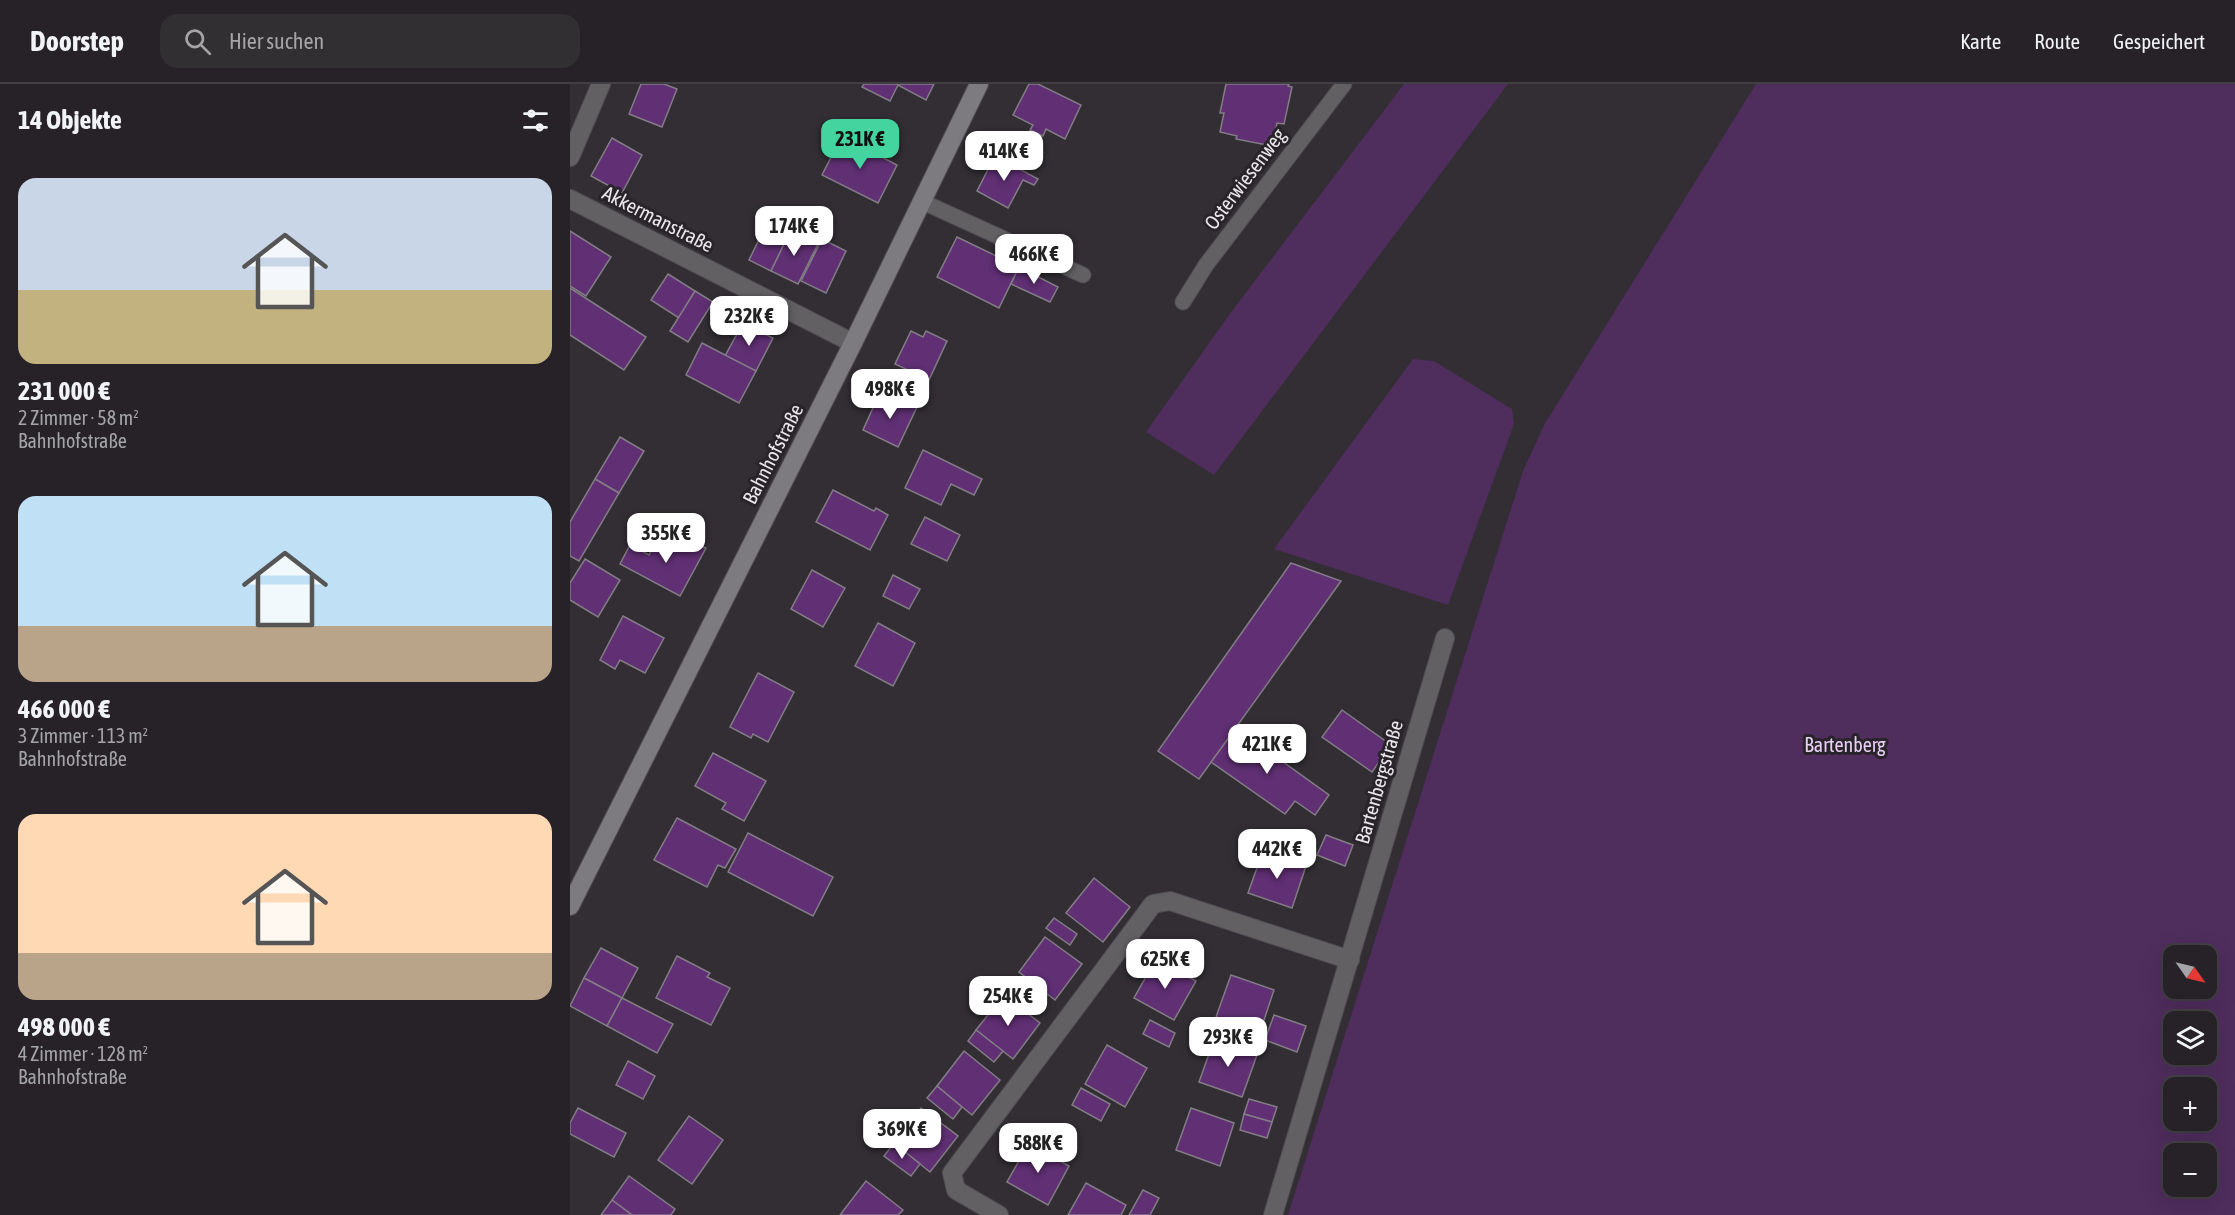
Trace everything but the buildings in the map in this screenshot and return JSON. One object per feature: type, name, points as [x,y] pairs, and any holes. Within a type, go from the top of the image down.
[{"type":"main road","name":"Bahnhofstraße","points":[[570,906],[853,343],[979,84]]},
{"type":"street","points":[[570,157],[601,84]]},
{"type":"street","name":"Akkermanstraße","points":[[570,200],[853,343]]},
{"type":"street","name":"Bartenbergstraße","points":[[1273,1215],[1445,638]]},
{"type":"street","points":[[999,1215],[956,1190],[952,1173],[1153,904],[1170,901],[1350,960]]},
{"type":"lane","name":"Osterwiesenweg","points":[[1183,302],[1206,265],[1344,84]]},
{"type":"lane","points":[[923,202],[1083,275]]},
{"type":"green space","points":[[1404,84],[1508,84],[1214,475],[1146,432],[1229,315]]},
{"type":"green space","name":"Bartenberg","points":[[1756,84],[2235,84],[2235,1215],[1288,1215],[1523,471],[1544,425]]},
{"type":"green space","points":[[1413,359],[1434,361],[1512,409],[1514,424],[1448,605],[1274,549]]}]
